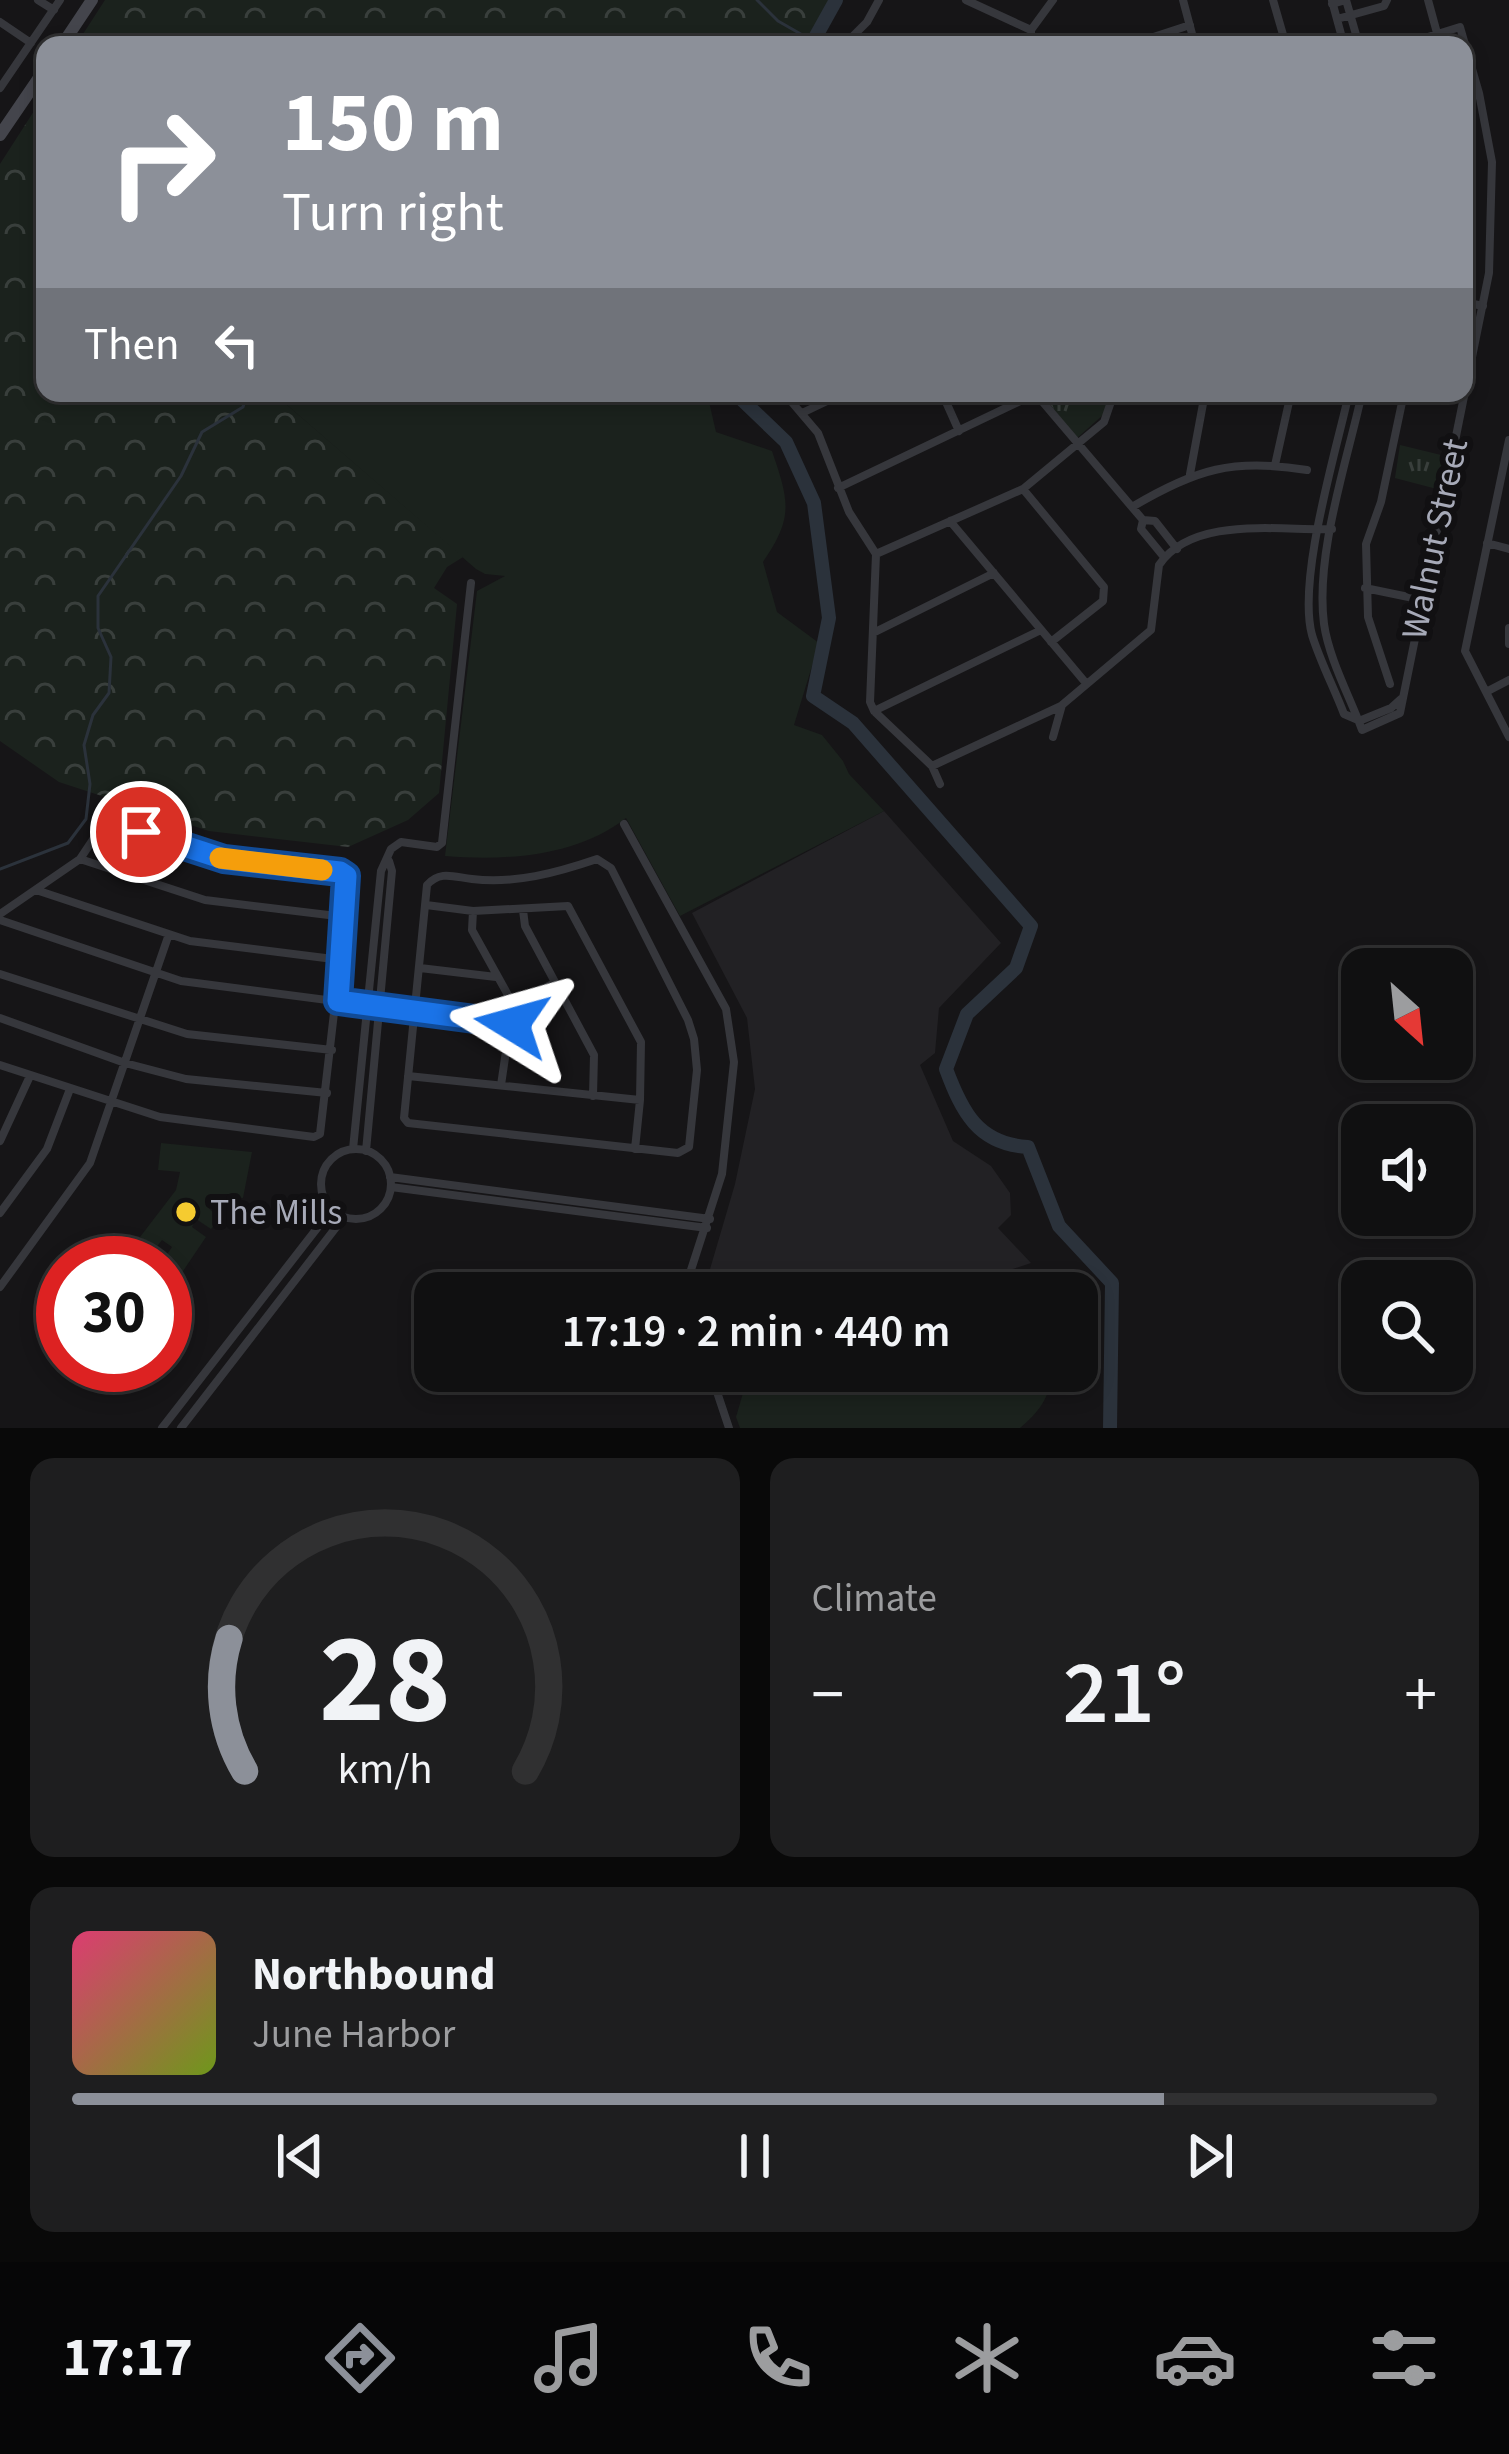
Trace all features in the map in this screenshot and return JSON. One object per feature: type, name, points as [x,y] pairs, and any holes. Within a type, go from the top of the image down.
[{"type":"street","points":[[38,0],[54,10]]},
{"type":"street","points":[[0,88],[4,70],[31,43],[60,0]]},
{"type":"street","points":[[68,36],[92,0]]},
{"type":"street","points":[[853,36],[879,0]]},
{"type":"street","points":[[966,0],[1031,30]]},
{"type":"street","points":[[1031,36],[1053,0]]},
{"type":"street","points":[[1183,0],[1193,36]]},
{"type":"street","points":[[1274,0],[1284,36]]},
{"type":"street","points":[[1342,36],[1332,2],[1346,0],[1357,36]]},
{"type":"street","points":[[1337,19],[1384,6],[1387,0]]},
{"type":"street","points":[[1427,36],[1437,33],[1428,0]]},
{"type":"street","points":[[0,22],[31,43]]},
{"type":"street","points":[[1157,36],[1190,25]]},
{"type":"street","name":"Walnut Street","points":[[1437,33],[1460,27],[1463,36]]},
{"type":"street","name":"Walnut Street","points":[[1473,72],[1492,162],[1493,226],[1473,355]]},
{"type":"street","points":[[0,136],[36,82]]},
{"type":"street","points":[[1473,304],[1483,306]]},
{"type":"street","points":[[792,402],[818,433],[838,488],[876,554],[870,701],[874,711],[932,766],[940,784]]},
{"type":"street","points":[[801,413],[825,402]]},
{"type":"street","points":[[946,402],[958,431]]},
{"type":"street","points":[[838,488],[1017,402]]},
{"type":"street","points":[[1043,402],[1143,520],[1155,521],[1178,549]]},
{"type":"street","points":[[876,554],[1023,489],[1109,416],[1112,402]]},
{"type":"street","points":[[1190,474],[1203,402]]},
{"type":"street","points":[[1275,465],[1289,402]]},
{"type":"street","points":[[1346,402],[1319,530],[1310,589],[1311,631],[1344,714],[1361,725]]},
{"type":"street","points":[[1360,402],[1332,529],[1324,627],[1361,725]]},
{"type":"street","points":[[1390,684],[1372,639],[1365,588],[1366,544],[1381,502],[1402,402]]},
{"type":"street","name":"Walnut Street","points":[[1361,725],[1400,713],[1463,402]]},
{"type":"street","points":[[1509,440],[1465,651],[1509,736]]},
{"type":"street","points":[[1132,507],[1190,474],[1275,465],[1307,470]]},
{"type":"street","points":[[1023,489],[1104,586],[1103,601],[1052,642]]},
{"type":"street","points":[[1143,520],[1142,530],[1164,557]]},
{"type":"street","points":[[950,521],[1085,682]]},
{"type":"street","points":[[932,766],[1062,705],[1146,637],[1164,557],[1225,529],[1243,526],[1332,529]]},
{"type":"street","points":[[1487,543],[1509,549]]},
{"type":"street","points":[[873,633],[994,573]]},
{"type":"street","points":[[366,1150],[381,871],[391,849],[400,842],[437,848],[442,843],[471,584]]},
{"type":"street","points":[[1365,588],[1423,600]]},
{"type":"street","points":[[1509,628],[1509,644]]},
{"type":"street","points":[[874,711],[1041,630]]},
{"type":"street","points":[[1486,692],[1509,680]]},
{"type":"street","points":[[1053,737],[1062,705]]},
{"type":"street","points":[[0,917],[80,859],[102,826],[111,822],[224,859],[340,872],[349,883],[324,1128],[314,1137],[184,1122],[112,1104],[0,1065]]},
{"type":"street","points":[[624,824],[725,1009],[734,1062],[722,1174],[689,1272]]},
{"type":"street","points":[[80,859],[205,899],[345,917]]},
{"type":"street","points":[[597,859],[606,862],[688,1020],[696,1056],[689,1147],[678,1153],[408,1123],[404,1118],[420,968],[427,885],[442,875],[519,879],[597,859]]},
{"type":"street","points":[[36,890],[207,944],[341,960]]},
{"type":"street","points":[[426,905],[473,911],[568,906],[641,1042],[635,1149]]},
{"type":"street","points":[[524,910],[525,926],[594,1054],[593,1096]]},
{"type":"street","points":[[473,911],[472,930],[513,1004],[501,1085]]},
{"type":"street","points":[[0,917],[154,974],[338,1001],[373,1011],[511,1028]]},
{"type":"street","points":[[0,1287],[90,1163],[170,934]]},
{"type":"street","points":[[420,968],[498,977]]},
{"type":"street","points":[[0,974],[187,1034],[332,1050]]},
{"type":"street","points":[[513,1004],[554,982]]},
{"type":"street","points":[[352,1149],[373,1011]]},
{"type":"street","points":[[0,1018],[125,1063],[186,1079],[327,1093]]},
{"type":"street","points":[[0,1141],[30,1076]]},
{"type":"street","points":[[408,1076],[640,1100]]},
{"type":"street","points":[[0,1214],[47,1148],[70,1089]]},
{"type":"street","points":[[352,1149],[366,1150],[386,1166],[391,1182],[388,1199],[369,1216],[344,1217],[324,1199],[323,1173],[329,1161],[352,1149]]},
{"type":"street","points":[[391,1182],[708,1223]]},
{"type":"street","points":[[162,1428],[332,1209]]},
{"type":"street","points":[[181,1428],[344,1217]]},
{"type":"street","points":[[275,1283],[286,1292]]},
{"type":"street","points":[[256,1307],[268,1316]]},
{"type":"street","points":[[717,1392],[729,1428]]},
{"type":"shaded area","points":[[884,811],[1001,943],[939,1008],[935,1053],[920,1065],[953,1141],[991,1166],[1010,1193],[1011,1215],[998,1228],[1031,1263],[1003,1272],[709,1272],[735,1184],[755,1089],[747,1018],[692,913]]},
{"type":"green space","points":[[105,0],[836,0],[816,36],[82,36]]},
{"type":"green space","points":[[36,108],[36,402],[283,402],[463,557],[447,567],[434,588],[457,604],[439,793],[408,820],[348,847],[209,831],[59,782],[0,741],[0,164]]},
{"type":"green space","points":[[283,402],[709,402],[716,432],[772,451],[782,483],[784,520],[763,562],[777,612],[819,643],[794,725],[822,735],[849,774],[884,811],[680,916],[626,818],[585,841],[539,854],[445,856],[477,591],[505,576],[476,569]]},
{"type":"green space","points":[[1048,402],[1107,402],[1105,413],[1077,438]]},
{"type":"green space","points":[[1400,445],[1445,456],[1437,489],[1395,478]]},
{"type":"green space","name":"The Mills","points":[[161,1143],[252,1152],[243,1198],[211,1194],[206,1206],[220,1218],[211,1229],[196,1219],[192,1227],[206,1237],[192,1258],[192,1236],[141,1236],[176,1190],[180,1172],[158,1170]]},
{"type":"green space","points":[[743,1392],[1047,1392],[1020,1428],[740,1428],[736,1417]]},
{"type":"waterway","points":[[757,0],[778,21],[804,36]]},
{"type":"waterway","points":[[816,36],[836,0]]},
{"type":"waterway","points":[[0,869],[68,843],[86,819],[90,784],[84,745],[93,715],[109,693],[111,657],[98,628],[98,596],[181,476],[202,432],[244,402]]},
{"type":"waterway","points":[[744,402],[786,442],[814,503],[829,618],[813,696],[853,723],[1031,926],[1016,968],[967,1014],[946,1069],[974,1123],[996,1140],[1028,1147],[1059,1226],[1112,1283],[1110,1428]]},
{"type":"slow traffic","points":[[220,858],[322,870]]},
{"type":"place","name":"The Mills","points":[[186,1212]]},
{"type":"route","points":[[141,832],[224,859],[346,876],[338,1001],[512,1024]]}]
